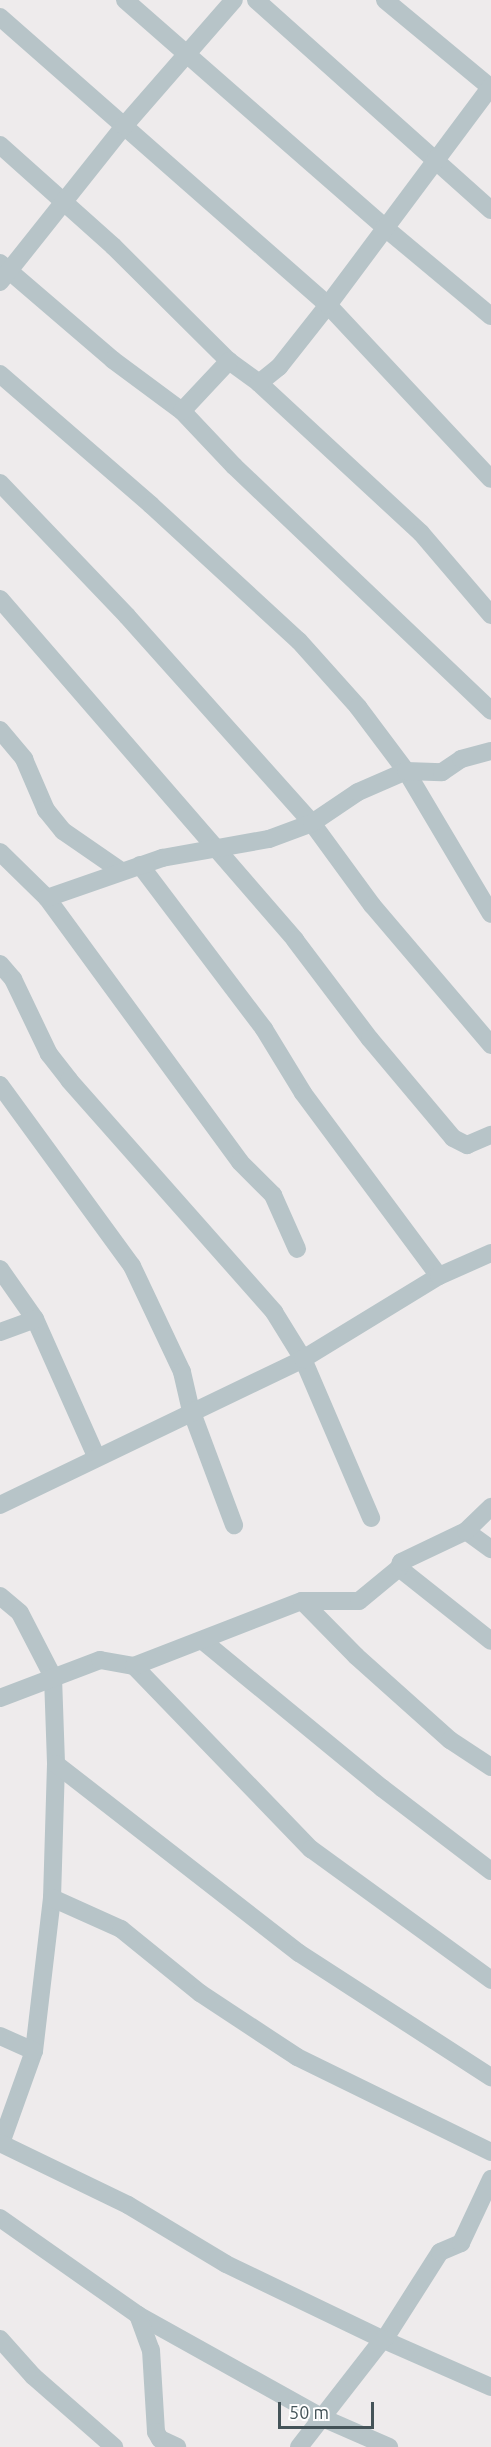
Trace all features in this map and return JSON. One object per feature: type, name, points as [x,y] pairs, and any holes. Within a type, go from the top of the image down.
[{"type":"street","points":[[125,0],[384,228],[491,316]]},
{"type":"street","points":[[234,0],[124,126],[63,204],[3,272],[113,360],[182,411],[234,466],[491,711]]},
{"type":"street","points":[[256,0],[491,210]]},
{"type":"street","points":[[259,383],[279,367],[328,305],[434,160],[491,87],[385,0]]},
{"type":"street","points":[[0,17],[328,305],[491,479]]},
{"type":"street","points":[[0,145],[63,204],[114,246],[229,361],[259,383],[421,533],[491,615]]},
{"type":"street","points":[[182,411],[229,361]]},
{"type":"street","points":[[0,374],[151,505],[299,641],[358,707],[406,771],[491,914]]},
{"type":"street","points":[[0,483],[127,616],[312,823],[372,904],[491,1045]]},
{"type":"street","points":[[0,599],[295,940],[453,1138],[466,1145],[491,1136]]},
{"type":"street","points":[[0,730],[24,759],[46,810],[63,831],[121,871]]},
{"type":"street","points":[[47,898],[140,865],[214,847],[269,839],[312,823],[358,792],[406,771],[442,772],[461,759],[491,751]]},
{"type":"street","points":[[0,852],[47,898],[240,1162],[273,1195],[297,1249]]},
{"type":"street","points":[[140,865],[264,1029],[303,1093],[440,1276]]},
{"type":"street","points":[[0,964],[13,979],[49,1054],[240,1270],[274,1312],[303,1359],[371,1518]]},
{"type":"street","points":[[0,1085],[132,1266],[182,1372],[191,1410],[234,1525]]},
{"type":"street","points":[[0,1505],[191,1410],[303,1359],[440,1276],[491,1254]]},
{"type":"street","points":[[0,1269],[35,1319],[96,1456]]},
{"type":"street","points":[[0,1332],[35,1319]]},
{"type":"street","points":[[0,1698],[100,1660],[134,1666],[302,1601],[359,1601],[399,1568],[401,1562],[466,1531],[491,1506]]},
{"type":"street","points":[[466,1531],[491,1550]]},
{"type":"street","points":[[399,1568],[491,1641]]},
{"type":"street","points":[[0,1596],[20,1613],[53,1677],[56,1764],[52,1898],[34,2051],[0,2143],[128,2205],[226,2264],[383,2340],[491,2387]]},
{"type":"street","points":[[302,1601],[356,1656],[442,1733],[491,1767]]},
{"type":"street","points":[[203,1641],[382,1788],[491,1871]]},
{"type":"street","points":[[134,1666],[311,1849],[491,1980]]},
{"type":"street","points":[[56,1764],[299,1953],[491,2077]]},
{"type":"street","points":[[52,1898],[121,1929],[200,1993],[297,2057],[491,2152]]},
{"type":"street","points":[[0,2036],[34,2051]]},
{"type":"street","points":[[299,2447],[325,2419],[383,2340],[440,2252],[461,2243],[491,2179]]},
{"type":"street","points":[[0,2218],[138,2314],[325,2419],[389,2447]]},
{"type":"street","points":[[138,2314],[151,2350],[156,2432],[160,2439],[177,2447]]},
{"type":"street","points":[[0,2339],[33,2376],[114,2447]]}]
